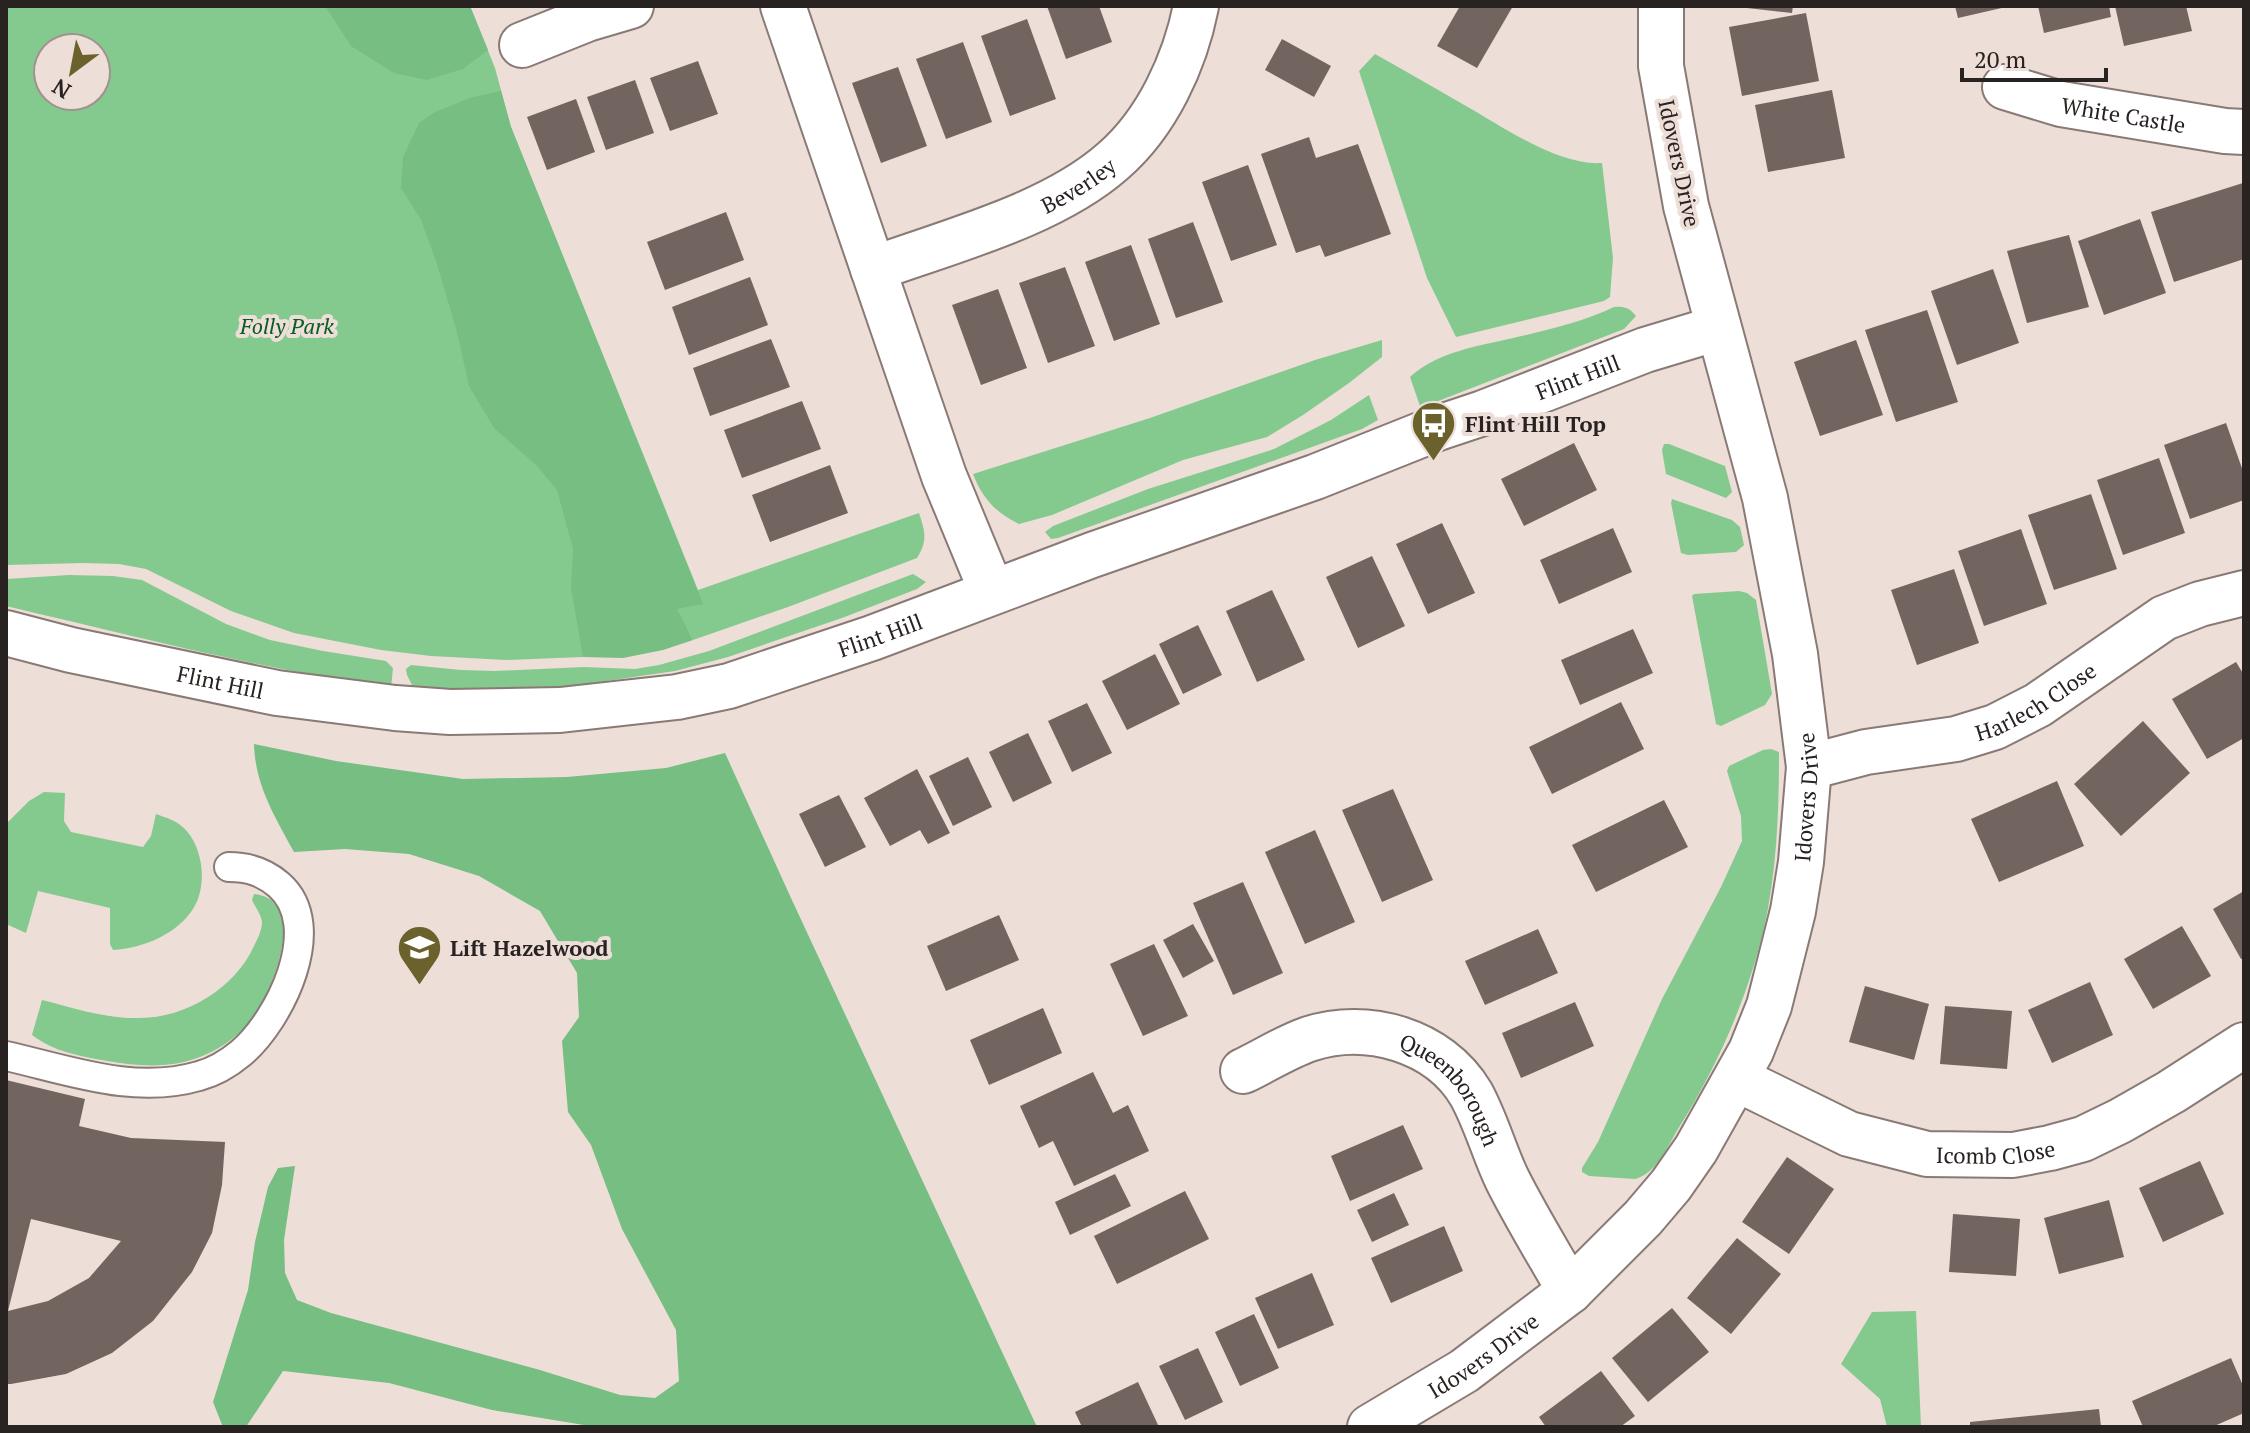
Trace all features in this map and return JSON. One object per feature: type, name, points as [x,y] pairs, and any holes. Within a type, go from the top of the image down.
[{"type":"street","points":[[522,45],[587,19],[631,6]]},
{"type":"street","points":[[783,6],[944,476],[992,592]]},
{"type":"street","name":"Beverley","points":[[873,269],[1008,221],[1085,182],[1114,160],[1144,124],[1172,79],[1183,56],[1196,6]]},
{"type":"street","name":"Idovers Drive","points":[[1370,1427],[1464,1371],[1570,1291],[1643,1218],[1671,1185],[1696,1149],[1751,1051],[1769,1006],[1793,911],[1801,862],[1809,767],[1795,654],[1765,498],[1686,206],[1661,66],[1661,6]]},
{"type":"street","name":"White Castle","points":[[2005,87],[2061,104],[2244,132]]},
{"type":"street","name":"Flint Hill","points":[[6,633],[191,676],[341,703],[450,712],[560,710],[677,697],[729,686],[872,638],[1092,555],[1315,477],[1645,350],[1718,328]]},
{"type":"street","name":"Harlech Close","points":[[1809,767],[1866,752],[1956,739],[1995,727],[2038,705],[2164,618],[2200,604],[2244,593]]},
{"type":"street","name":"Queenborough","points":[[1243,1071],[1310,1039],[1347,1032],[1379,1033],[1423,1049],[1450,1070],[1471,1094],[1507,1180],[1570,1291]]},
{"type":"street","name":"Icomb Close","points":[[1737,1079],[1849,1134],[1927,1154],[2013,1155],[2083,1139],[2171,1092],[2244,1045]]},
{"type":"lane","points":[[6,1056],[111,1081],[148,1083],[201,1076],[227,1064],[243,1051],[280,999],[295,963],[300,929],[292,901],[284,890],[260,872],[229,867]]},
{"type":"green space","name":"Folly Park","points":[[6,6],[470,6],[495,68],[511,127],[698,590],[919,513],[924,536],[917,558],[693,640],[676,609],[583,657],[506,660],[381,650],[294,633],[231,611],[146,569],[84,563],[6,565]]},
{"type":"green space","points":[[325,6],[470,6],[488,50],[463,69],[427,80],[394,73],[351,46]]},
{"type":"green space","points":[[1375,54],[1532,144],[1568,158],[1602,163],[1613,258],[1610,297],[1456,337],[1427,278],[1359,71]]},
{"type":"green space","points":[[501,91],[511,127],[703,604],[677,609],[693,640],[663,650],[623,658],[583,657],[571,588],[573,549],[557,490],[537,466],[494,428],[469,386],[437,264],[421,220],[401,188],[403,157],[419,123],[433,113],[469,98]]},
{"type":"green space","points":[[1614,307],[1626,308],[1636,316],[1624,329],[1420,406],[1410,377],[1433,361],[1472,347],[1565,325]]},
{"type":"green space","points":[[1382,340],[1382,357],[1303,415],[1267,437],[1183,460],[1052,515],[1019,524],[991,504],[973,474],[1150,418]]},
{"type":"green space","points":[[1369,395],[1378,420],[1362,429],[1058,538],[1051,539],[1045,532],[1053,526],[1148,489],[1274,449],[1331,420]]},
{"type":"green space","points":[[1664,444],[1725,466],[1732,492],[1726,498],[1666,474]]},
{"type":"green space","points":[[1672,499],[1732,520],[1740,527],[1744,545],[1736,552],[1681,553]]},
{"type":"green space","points":[[913,574],[926,582],[917,589],[728,657],[675,671],[512,692],[414,689],[407,675],[406,669],[411,665],[495,671],[584,667],[635,669],[659,665],[709,651]]},
{"type":"green space","points":[[69,575],[142,580],[226,624],[270,640],[386,661],[393,668],[391,688],[246,662],[6,606],[6,579]]},
{"type":"green space","points":[[1739,591],[1756,600],[1772,694],[1765,705],[1721,726],[1716,724],[1692,596]]},
{"type":"green space","points":[[254,744],[336,761],[463,779],[567,777],[666,768],[725,753],[1037,1427],[596,1427],[492,1410],[389,1383],[283,1371],[246,1427],[223,1427],[213,1402],[248,1290],[268,1187],[278,1168],[295,1166],[284,1240],[285,1273],[297,1300],[331,1313],[620,1395],[655,1398],[679,1381],[676,1330],[622,1229],[591,1145],[568,1112],[562,1041],[579,1017],[577,973],[540,911],[479,876],[409,854],[345,849],[294,852],[262,787]]},
{"type":"green space","points":[[1771,749],[1779,752],[1778,818],[1772,885],[1757,955],[1729,1032],[1692,1106],[1655,1165],[1635,1179],[1589,1176],[1582,1172],[1582,1168],[1598,1142],[1662,999],[1742,841],[1741,816],[1727,771],[1729,766]]},
{"type":"green space","points":[[44,792],[65,793],[64,821],[71,832],[143,847],[151,836],[156,814],[179,824],[194,841],[202,876],[198,899],[186,918],[158,938],[113,950],[110,944],[110,908],[38,891],[26,933],[6,924],[6,824],[29,801]]},
{"type":"green space","points":[[254,894],[271,900],[281,913],[281,952],[257,1011],[244,1028],[220,1047],[184,1062],[133,1065],[68,1052],[49,1046],[32,1035],[42,1000],[102,1015],[139,1018],[174,1013],[207,998],[235,975],[257,940],[262,922],[252,900]]},
{"type":"green space","points":[[1916,1311],[1921,1427],[1887,1427],[1880,1399],[1841,1364],[1872,1312]]},
{"type":"building","points":[[1047,6],[1099,6],[1112,42],[1066,59]]},
{"type":"building","points":[[1460,6],[1513,6],[1477,68],[1437,46]]},
{"type":"building","points":[[1747,6],[1793,6],[1792,13]]},
{"type":"building","points":[[1955,6],[2006,6],[2006,7],[1958,18]]},
{"type":"building","points":[[2038,6],[2109,6],[2111,17],[2044,33]]},
{"type":"building","points":[[2115,6],[2186,6],[2192,31],[2124,46]]},
{"type":"building","points":[[1806,13],[1819,81],[1742,96],[1729,27]]},
{"type":"building","points":[[1027,19],[1056,99],[1010,116],[981,36]]},
{"type":"building","points":[[1282,39],[1331,66],[1314,97],[1265,70]]},
{"type":"building","points":[[963,42],[992,122],[946,139],[916,59]]},
{"type":"building","points":[[698,61],[718,114],[670,131],[650,78]]},
{"type":"building","points":[[898,67],[927,146],[881,163],[852,83]]},
{"type":"building","points":[[635,80],[654,133],[606,150],[587,97]]},
{"type":"building","points":[[1832,90],[1845,158],[1768,172],[1755,105]]},
{"type":"building","points":[[576,99],[595,152],[547,170],[527,117]]},
{"type":"building","points":[[1309,137],[1316,158],[1358,144],[1391,234],[1325,257],[1320,245],[1296,253],[1261,154]]},
{"type":"building","points":[[1248,165],[1277,245],[1231,261],[1202,182]]},
{"type":"building","points":[[2243,183],[2244,259],[2174,282],[2151,212]]},
{"type":"building","points":[[726,212],[744,260],[665,290],[647,242]]},
{"type":"building","points":[[2140,219],[2166,293],[2104,315],[2078,241]]},
{"type":"building","points":[[1193,222],[1223,302],[1176,318],[1148,239]]},
{"type":"building","points":[[2069,235],[2089,307],[2027,323],[2007,251]]},
{"type":"building","points":[[1131,245],[1160,324],[1114,341],[1085,262]]},
{"type":"building","points":[[1065,267],[1095,346],[1048,363],[1019,283]]},
{"type":"building","points":[[1993,269],[2019,343],[1957,365],[1931,291]]},
{"type":"building","points":[[750,277],[768,325],[689,355],[672,307]]},
{"type":"building","points":[[998,289],[1027,368],[981,385],[952,305]]},
{"type":"building","points":[[1927,310],[1958,402],[1896,422],[1865,330]]},
{"type":"building","points":[[771,339],[790,387],[710,416],[693,368]]},
{"type":"building","points":[[1856,340],[1883,415],[1820,436],[1794,362]]},
{"type":"building","points":[[802,401],[821,449],[742,478],[724,430]]},
{"type":"building","points":[[2226,423],[2244,474],[2244,500],[2190,519],[2164,445]]},
{"type":"building","points":[[1574,443],[1597,490],[1524,526],[1501,479]]},
{"type":"building","points":[[2159,458],[2185,533],[2123,555],[2097,480]]},
{"type":"building","points":[[830,465],[848,513],[770,542],[752,495]]},
{"type":"building","points":[[2091,494],[2117,569],[2054,590],[2028,515]]},
{"type":"building","points":[[1442,523],[1475,593],[1428,614],[1396,544]]},
{"type":"building","points":[[1613,528],[1632,572],[1559,604],[1540,560]]},
{"type":"building","points":[[2021,529],[2047,604],[1984,626],[1958,551]]},
{"type":"building","points":[[1372,556],[1405,626],[1358,648],[1326,577]]},
{"type":"building","points":[[1954,569],[1979,643],[1917,665],[1891,590]]},
{"type":"building","points":[[1272,590],[1305,660],[1257,682],[1226,611]]},
{"type":"building","points":[[1198,625],[1222,675],[1183,694],[1159,644]]},
{"type":"building","points":[[1633,629],[1653,673],[1580,705],[1561,660]]},
{"type":"building","points":[[1155,654],[1180,704],[1127,730],[1102,681]]},
{"type":"building","points":[[2236,662],[2244,675],[2244,738],[2207,759],[2172,699]]},
{"type":"building","points":[[1621,702],[1644,749],[1552,794],[1529,747]]},
{"type":"building","points":[[1087,703],[1112,753],[1072,772],[1048,721]]},
{"type":"building","points":[[2143,721],[2190,773],[2121,836],[2074,784]]},
{"type":"building","points":[[1028,733],[1052,783],[1013,802],[989,752]]},
{"type":"building","points":[[968,757],[992,807],[953,826],[929,776]]},
{"type":"building","points":[[917,769],[950,833],[928,844],[920,830],[890,846],[864,798]]},
{"type":"building","points":[[2057,781],[2084,846],[1999,882],[1971,819]]},
{"type":"building","points":[[1393,789],[1433,880],[1382,902],[1342,810]]},
{"type":"building","points":[[839,795],[866,847],[825,867],[799,814]]},
{"type":"building","points":[[1664,800],[1688,847],[1596,892],[1572,845]]},
{"type":"building","points":[[1315,830],[1355,922],[1305,944],[1265,852]]},
{"type":"building","points":[[1243,882],[1283,973],[1233,995],[1193,903]]},
{"type":"building","points":[[2244,891],[2244,958],[2241,959],[2213,909]]},
{"type":"building","points":[[999,915],[1019,960],[946,991],[927,946]]},
{"type":"building","points":[[1193,924],[1214,961],[1183,978],[1163,940]]},
{"type":"building","points":[[2182,926],[2211,976],[2153,1009],[2124,959]]},
{"type":"building","points":[[1538,929],[1558,973],[1485,1005],[1465,961]]},
{"type":"building","points":[[1154,944],[1188,1016],[1143,1036],[1110,964]]},
{"type":"building","points":[[2090,982],[2113,1035],[2052,1063],[2028,1010]]},
{"type":"building","points":[[1865,986],[1929,1004],[1914,1060],[1849,1042]]},
{"type":"building","points":[[1575,1002],[1594,1046],[1521,1078],[1502,1033]]},
{"type":"building","points":[[1945,1006],[2012,1011],[2007,1069],[1940,1064]]},
{"type":"building","points":[[1043,1008],[1062,1053],[989,1085],[970,1040]]},
{"type":"building","points":[[1093,1072],[1113,1113],[1128,1105],[1149,1151],[1074,1186],[1053,1141],[1039,1148],[1020,1106]]},
{"type":"building","points":[[6,1080],[85,1099],[79,1126],[131,1138],[225,1142],[222,1185],[212,1233],[192,1272],[153,1321],[112,1353],[66,1374],[6,1384]],"holes":[[[31,1219],[121,1241],[89,1278],[48,1301],[8,1311]]]},
{"type":"building","points":[[1403,1125],[1423,1169],[1350,1201],[1331,1156]]},
{"type":"building","points":[[1787,1157],[1834,1189],[1789,1254],[1742,1222]]},
{"type":"building","points":[[2200,1161],[2224,1214],[2163,1242],[2139,1188]]},
{"type":"building","points":[[1115,1174],[1131,1206],[1070,1235],[1055,1202]]},
{"type":"building","points":[[1185,1191],[1209,1239],[1117,1284],[1094,1236]]},
{"type":"building","points":[[1394,1193],[1409,1225],[1372,1242],[1357,1210]]},
{"type":"building","points":[[2109,1200],[2124,1257],[2059,1274],[2044,1218]]},
{"type":"building","points":[[1953,1214],[2020,1219],[2016,1276],[1949,1272]]},
{"type":"building","points":[[1444,1226],[1463,1271],[1391,1303],[1371,1258]]},
{"type":"building","points":[[1737,1238],[1781,1274],[1731,1334],[1687,1298]]},
{"type":"building","points":[[1312,1273],[1334,1325],[1278,1349],[1255,1298]]},
{"type":"building","points":[[1672,1308],[1709,1352],[1648,1402],[1612,1358]]},
{"type":"building","points":[[1254,1314],[1279,1368],[1240,1386],[1215,1332]]},
{"type":"building","points":[[1198,1348],[1223,1402],[1185,1420],[1159,1366]]},
{"type":"building","points":[[2231,1358],[2244,1388],[2244,1413],[2212,1427],[2143,1427],[2132,1401]]},
{"type":"building","points":[[1601,1371],[1635,1416],[1620,1427],[1546,1427],[1539,1417]]},
{"type":"building","points":[[1138,1382],[1159,1427],[1082,1427],[1075,1412]]},
{"type":"building","points":[[2099,1409],[2101,1427],[1970,1427],[1970,1422]]},
{"type":"place","name":"Flint Hill Top","points":[[1434,462]]},
{"type":"place","name":"Lift Hazelwood","points":[[419,986]]}]
